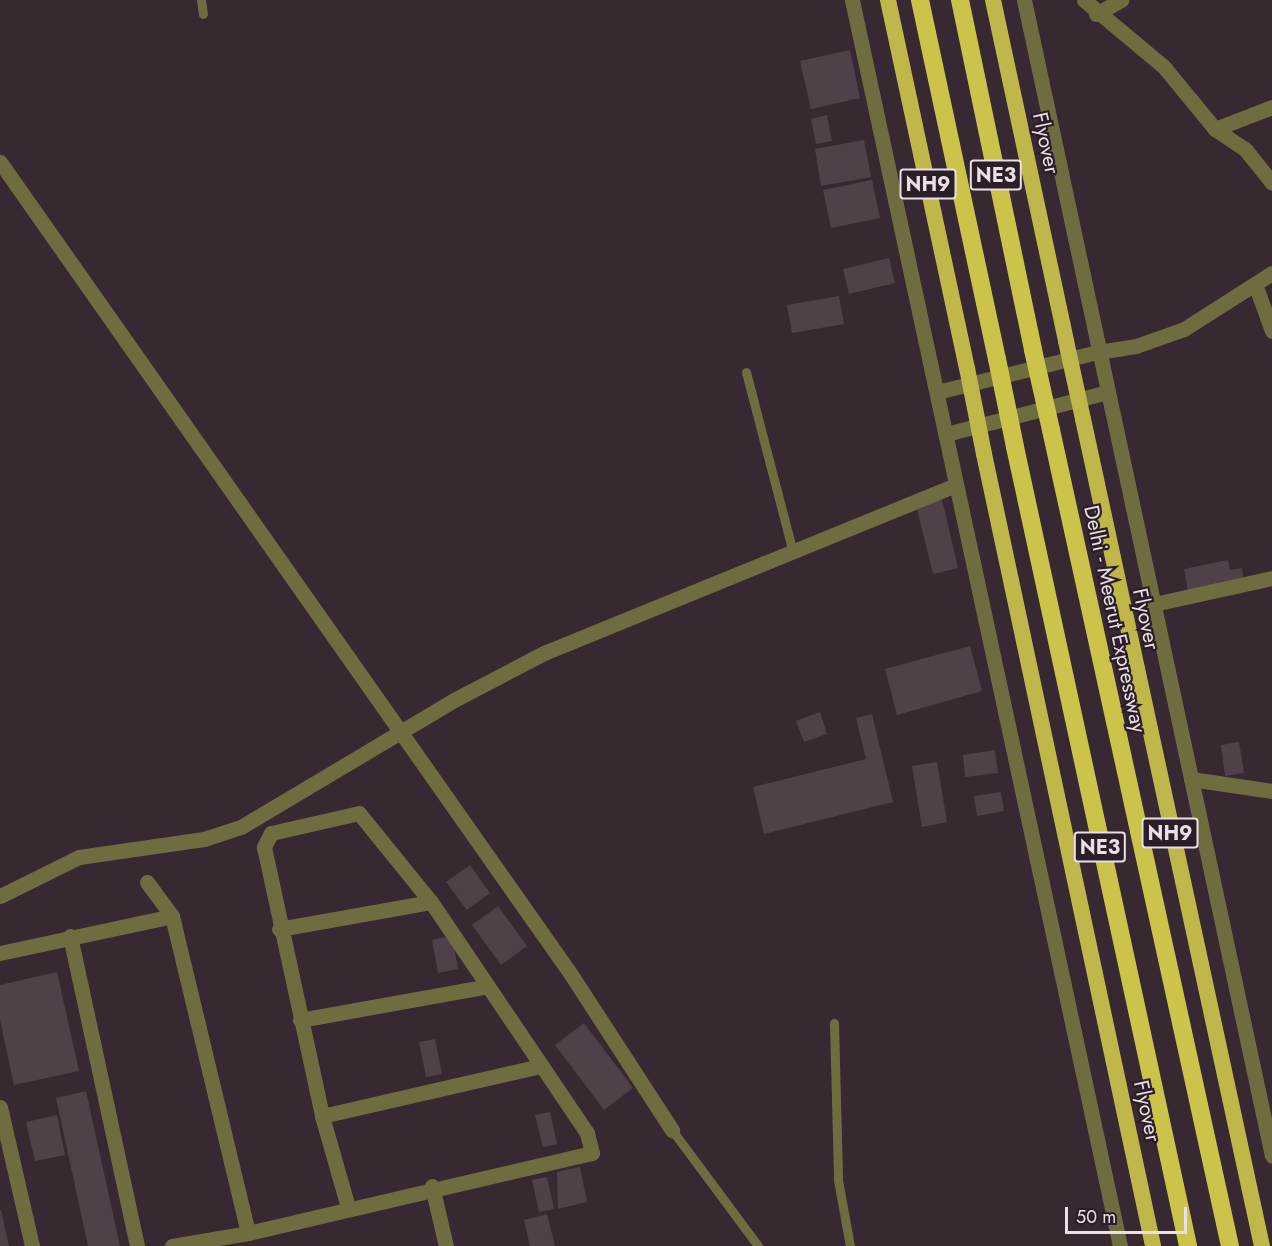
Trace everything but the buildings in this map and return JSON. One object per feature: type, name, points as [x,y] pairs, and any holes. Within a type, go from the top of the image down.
[{"type":"highway","name":"Flyover","points":[[888,0],[1152,1246]]},
{"type":"highway","name":"NE3","points":[[920,0],[1188,1246]]},
{"type":"highway","name":"Delhi - Meerut Expressway","points":[[960,0],[1033,350],[1230,1246]]},
{"type":"highway","name":"Flyover","points":[[993,0],[1262,1246]]},
{"type":"street","points":[[852,0],[1120,1246]]},
{"type":"street","points":[[1024,0],[1272,1156]]},
{"type":"street","points":[[1084,0],[1096,14],[1164,67],[1215,129],[1245,149],[1272,183]]},
{"type":"street","points":[[1096,14],[1121,0]]},
{"type":"street","points":[[1215,129],[1272,107]]},
{"type":"street","points":[[0,162],[398,735],[572,976],[672,1130]]},
{"type":"street","points":[[937,392],[1098,352],[1136,346],[1184,329],[1272,273]]},
{"type":"street","points":[[1255,284],[1272,331]]},
{"type":"street","points":[[945,435],[1107,392]]},
{"type":"street","points":[[0,896],[79,857],[204,839],[241,827],[398,735],[562,645],[956,485]]},
{"type":"street","points":[[1154,604],[1272,578]]},
{"type":"street","points":[[1191,779],[1272,791]]},
{"type":"street","points":[[172,1246],[248,1233],[432,1186],[592,1153],[587,1133],[484,987],[431,902],[367,819],[344,813],[267,838],[279,929],[322,1116],[348,1207]]},
{"type":"street","points":[[147,882],[172,916],[248,1233]]},
{"type":"street","points":[[279,929],[431,902]]},
{"type":"street","points":[[0,953],[70,936],[172,916]]},
{"type":"street","points":[[70,936],[137,1246]]},
{"type":"street","points":[[300,1020],[484,987]]},
{"type":"street","points":[[322,1116],[540,1066]]},
{"type":"street","points":[[0,1107],[32,1246]]},
{"type":"street","points":[[432,1186],[446,1246]]},
{"type":"lane","points":[[201,0],[203,14]]},
{"type":"lane","points":[[746,372],[793,552]]},
{"type":"lane","points":[[834,1023],[838,1180],[850,1246]]},
{"type":"lane","points":[[672,1130],[759,1246]]}]
